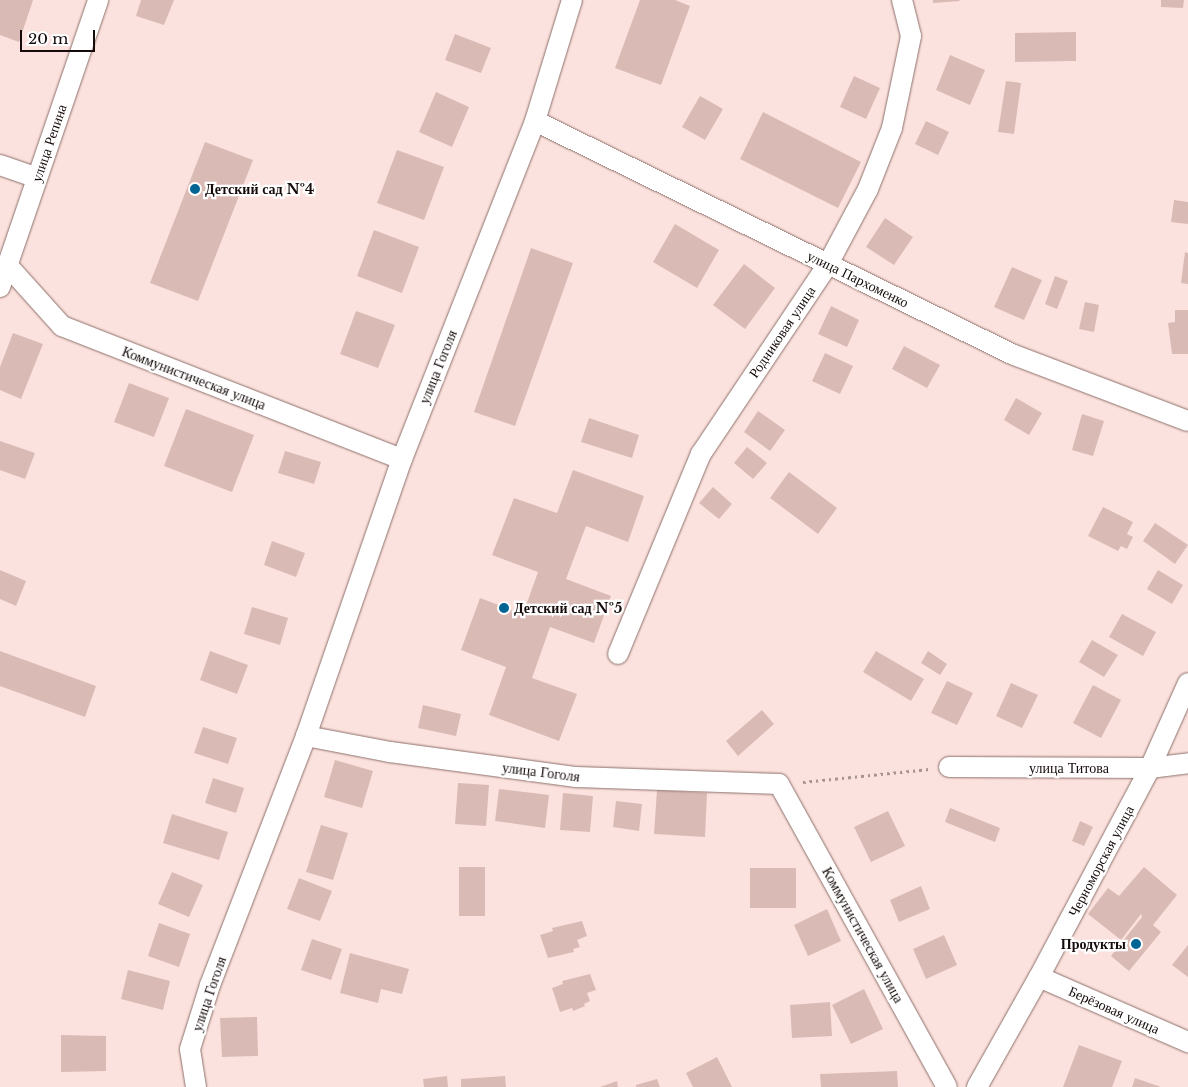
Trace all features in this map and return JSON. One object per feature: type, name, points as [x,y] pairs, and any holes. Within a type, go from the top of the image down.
[{"type":"street","name":"улица Репина","points":[[0,287],[98,0]]},
{"type":"street","name":"улица Гоголя","points":[[196,1087],[190,1049],[207,994],[306,736],[402,459],[535,121],[572,0]]},
{"type":"street","name":"Родниковая улица","points":[[618,654],[701,454],[828,264],[868,189],[892,128],[911,36],[902,0]]},
{"type":"street","name":"улица Пархоменко","points":[[535,121],[1014,355],[1188,421]]},
{"type":"street","points":[[0,165],[37,178]]},
{"type":"street","name":"Коммунистическая улица","points":[[8,266],[62,326],[402,459]]},
{"type":"street","name":"Черноморская улица","points":[[977,1087],[1039,977],[1150,768],[1188,683]]},
{"type":"street","name":"улица Гоголя","points":[[306,736],[390,752],[576,777],[779,784]]},
{"type":"street","name":"улица Титова","points":[[949,767],[1150,768],[1188,763]]},
{"type":"street","name":"Коммунистическая улица","points":[[779,784],[947,1087]]},
{"type":"street","name":"Берёзовая улица","points":[[1039,977],[1188,1042]]},
{"type":"path","points":[[779,784],[949,767]]},
{"type":"building","points":[[0,0],[33,0],[19,42],[0,35]]},
{"type":"building","points":[[141,0],[174,0],[164,25],[136,16]]},
{"type":"building","points":[[640,0],[675,0],[690,6],[661,85],[615,68]]},
{"type":"building","points":[[933,0],[959,0],[960,1],[933,3]]},
{"type":"building","points":[[1161,0],[1184,0],[1183,8],[1161,7]]},
{"type":"building","points":[[1076,32],[1076,61],[1015,62],[1015,33]]},
{"type":"building","points":[[455,34],[491,48],[481,73],[445,60]]},
{"type":"building","points":[[950,55],[985,70],[970,105],[936,90]]},
{"type":"building","points":[[854,76],[880,88],[866,119],[840,107]]},
{"type":"building","points":[[1006,81],[1021,83],[1014,134],[998,132]]},
{"type":"building","points":[[436,92],[469,107],[452,147],[419,132]]},
{"type":"building","points":[[700,96],[723,109],[705,140],[682,127]]},
{"type":"building","points":[[763,112],[861,162],[838,208],[740,159]]},
{"type":"building","points":[[926,121],[949,132],[938,155],[915,144]]},
{"type":"building","points":[[205,142],[253,160],[198,301],[150,283]]},
{"type":"building","points":[[397,150],[444,167],[424,220],[377,203]]},
{"type":"building","points":[[1174,200],[1188,202],[1188,224],[1171,222]]},
{"type":"building","points":[[885,218],[913,237],[894,265],[866,247]]},
{"type":"building","points":[[675,224],[719,250],[697,288],[653,262]]},
{"type":"building","points":[[374,230],[419,247],[402,293],[357,276]]},
{"type":"building","points":[[531,248],[573,263],[515,426],[474,412]]},
{"type":"building","points":[[1185,252],[1188,253],[1188,284],[1181,283]]},
{"type":"building","points":[[744,264],[775,288],[745,329],[713,305]]},
{"type":"building","points":[[1012,267],[1042,280],[1024,320],[994,307]]},
{"type":"building","points":[[1055,276],[1068,281],[1057,309],[1045,304]]},
{"type":"building","points":[[1085,302],[1099,305],[1094,332],[1079,329]]},
{"type":"building","points":[[831,306],[859,320],[847,347],[818,334]]},
{"type":"building","points":[[1175,310],[1188,310],[1188,354],[1172,354],[1168,323],[1175,322]]},
{"type":"building","points":[[356,311],[395,325],[378,368],[340,354]]},
{"type":"building","points":[[13,333],[43,344],[21,399],[0,390],[0,367]]},
{"type":"building","points":[[904,346],[940,365],[927,388],[892,369]]},
{"type":"building","points":[[825,353],[853,366],[840,394],[812,381]]},
{"type":"building","points":[[129,383],[169,398],[154,437],[114,422]]},
{"type":"building","points":[[1016,398],[1042,413],[1029,435],[1004,420]]},
{"type":"building","points":[[186,409],[254,435],[232,492],[164,466]]},
{"type":"building","points":[[758,411],[785,430],[770,451],[744,432]]},
{"type":"building","points":[[1082,414],[1104,421],[1093,456],[1072,450]]},
{"type":"building","points":[[589,418],[639,435],[632,458],[581,442]]},
{"type":"building","points":[[0,441],[35,453],[25,479],[0,470]]},
{"type":"building","points":[[747,447],[767,463],[753,479],[734,463]]},
{"type":"building","points":[[285,451],[321,462],[314,484],[278,473]]},
{"type":"building","points":[[573,470],[644,496],[628,542],[586,526],[566,579],[611,596],[594,643],[550,627],[532,678],[577,694],[559,741],[489,715],[506,667],[461,650],[480,598],[523,614],[538,572],[492,555],[514,498],[557,513]]},
{"type":"building","points":[[789,472],[837,508],[818,534],[770,498]]},
{"type":"building","points":[[713,487],[732,504],[719,519],[699,503]]},
{"type":"building","points":[[1103,507],[1133,522],[1127,534],[1133,537],[1127,549],[1121,546],[1118,551],[1088,536]]},
{"type":"building","points":[[1155,523],[1188,545],[1175,564],[1143,541]]},
{"type":"building","points":[[272,541],[305,553],[296,577],[264,565]]},
{"type":"building","points":[[0,570],[26,581],[16,606],[0,599]]},
{"type":"building","points":[[1158,570],[1183,585],[1172,604],[1147,589]]},
{"type":"building","points":[[252,607],[288,618],[280,645],[244,634]]},
{"type":"building","points":[[1122,614],[1156,632],[1143,656],[1109,637]]},
{"type":"building","points":[[1092,640],[1118,655],[1104,677],[1079,662]]},
{"type":"building","points":[[0,651],[96,686],[85,717],[0,686]]},
{"type":"building","points":[[210,651],[248,665],[237,694],[200,680]]},
{"type":"building","points":[[876,651],[924,679],[911,701],[863,672]]},
{"type":"building","points":[[928,651],[947,664],[940,675],[921,663]]},
{"type":"building","points":[[947,681],[973,693],[957,725],[931,713]]},
{"type":"building","points":[[1011,683],[1038,695],[1022,728],[996,716]]},
{"type":"building","points":[[1093,685],[1121,700],[1101,738],[1073,723]]},
{"type":"building","points":[[423,705],[461,714],[456,736],[418,728]]},
{"type":"building","points":[[762,710],[774,724],[738,756],[726,741]]},
{"type":"building","points":[[203,727],[237,738],[228,764],[194,753]]},
{"type":"building","points":[[335,760],[373,771],[362,808],[324,797]]},
{"type":"building","points":[[213,778],[244,788],[236,813],[205,803]]},
{"type":"building","points":[[458,783],[489,785],[486,826],[455,824]]},
{"type":"building","points":[[499,789],[549,795],[545,828],[495,821]]},
{"type":"building","points":[[657,790],[707,793],[705,837],[654,834]]},
{"type":"building","points":[[563,793],[593,796],[590,832],[560,830]]},
{"type":"building","points":[[616,801],[642,804],[639,831],[613,827]]},
{"type":"building","points":[[950,808],[1000,828],[995,842],[945,822]]},
{"type":"building","points":[[888,811],[905,846],[871,862],[854,827]]},
{"type":"building","points":[[172,814],[228,832],[219,860],[163,843]]},
{"type":"building","points":[[1080,821],[1093,827],[1084,846],[1072,841]]},
{"type":"building","points":[[321,825],[348,833],[333,880],[306,872]]},
{"type":"building","points":[[459,867],[485,867],[485,916],[459,916]]},
{"type":"building","points":[[1144,867],[1177,895],[1153,925],[1161,932],[1129,971],[1111,956],[1142,917],[1141,914],[1121,940],[1088,914],[1108,888],[1119,896]]},
{"type":"building","points":[[750,868],[796,868],[796,908],[750,908]]},
{"type":"building","points":[[172,872],[203,885],[189,917],[158,904]]},
{"type":"building","points":[[299,878],[332,891],[320,921],[287,909]]},
{"type":"building","points":[[921,886],[930,909],[899,922],[890,900]]},
{"type":"building","points":[[827,909],[841,941],[808,956],[794,925]]},
{"type":"building","points":[[582,921],[587,936],[577,940],[580,947],[573,949],[574,952],[548,958],[540,935],[553,931],[552,928]]},
{"type":"building","points":[[159,923],[190,934],[179,967],[148,956]]},
{"type":"building","points":[[944,935],[957,965],[926,979],[913,949]]},
{"type":"building","points":[[312,939],[342,949],[331,980],[301,970]]},
{"type":"building","points":[[1188,945],[1188,977],[1172,965]]},
{"type":"building","points":[[350,953],[409,969],[402,994],[381,989],[378,1003],[340,993]]},
{"type":"building","points":[[128,970],[170,981],[163,1010],[121,999]]},
{"type":"building","points":[[590,974],[596,990],[587,993],[590,1001],[584,1004],[585,1006],[573,1011],[572,1008],[560,1012],[552,988],[563,984],[562,981]]},
{"type":"building","points":[[864,989],[883,1029],[851,1044],[832,1005]]},
{"type":"building","points":[[830,1002],[832,1036],[792,1038],[790,1005]]},
{"type":"building","points":[[257,1017],[258,1056],[222,1057],[220,1018]]},
{"type":"building","points":[[61,1035],[106,1036],[106,1071],[61,1072]]},
{"type":"building","points":[[1079,1045],[1122,1061],[1112,1087],[1063,1087]]},
{"type":"building","points":[[717,1057],[732,1087],[693,1087],[686,1073]]},
{"type":"building","points":[[897,1071],[898,1087],[821,1087],[820,1074]]},
{"type":"building","points":[[447,1076],[448,1087],[424,1087],[423,1079]]},
{"type":"building","points":[[505,1076],[506,1087],[461,1087],[461,1079]]},
{"type":"building","points":[[1135,1078],[1161,1087],[1132,1087]]},
{"type":"building","points":[[657,1079],[660,1087],[636,1087],[636,1085]]},
{"type":"building","points":[[617,1081],[618,1087],[600,1087]]},
{"type":"place","name":"Детский сад №4","points":[[195,189]]},
{"type":"place","name":"Детский сад №5","points":[[504,608]]},
{"type":"place","name":"Продукты","points":[[1136,944]]}]
